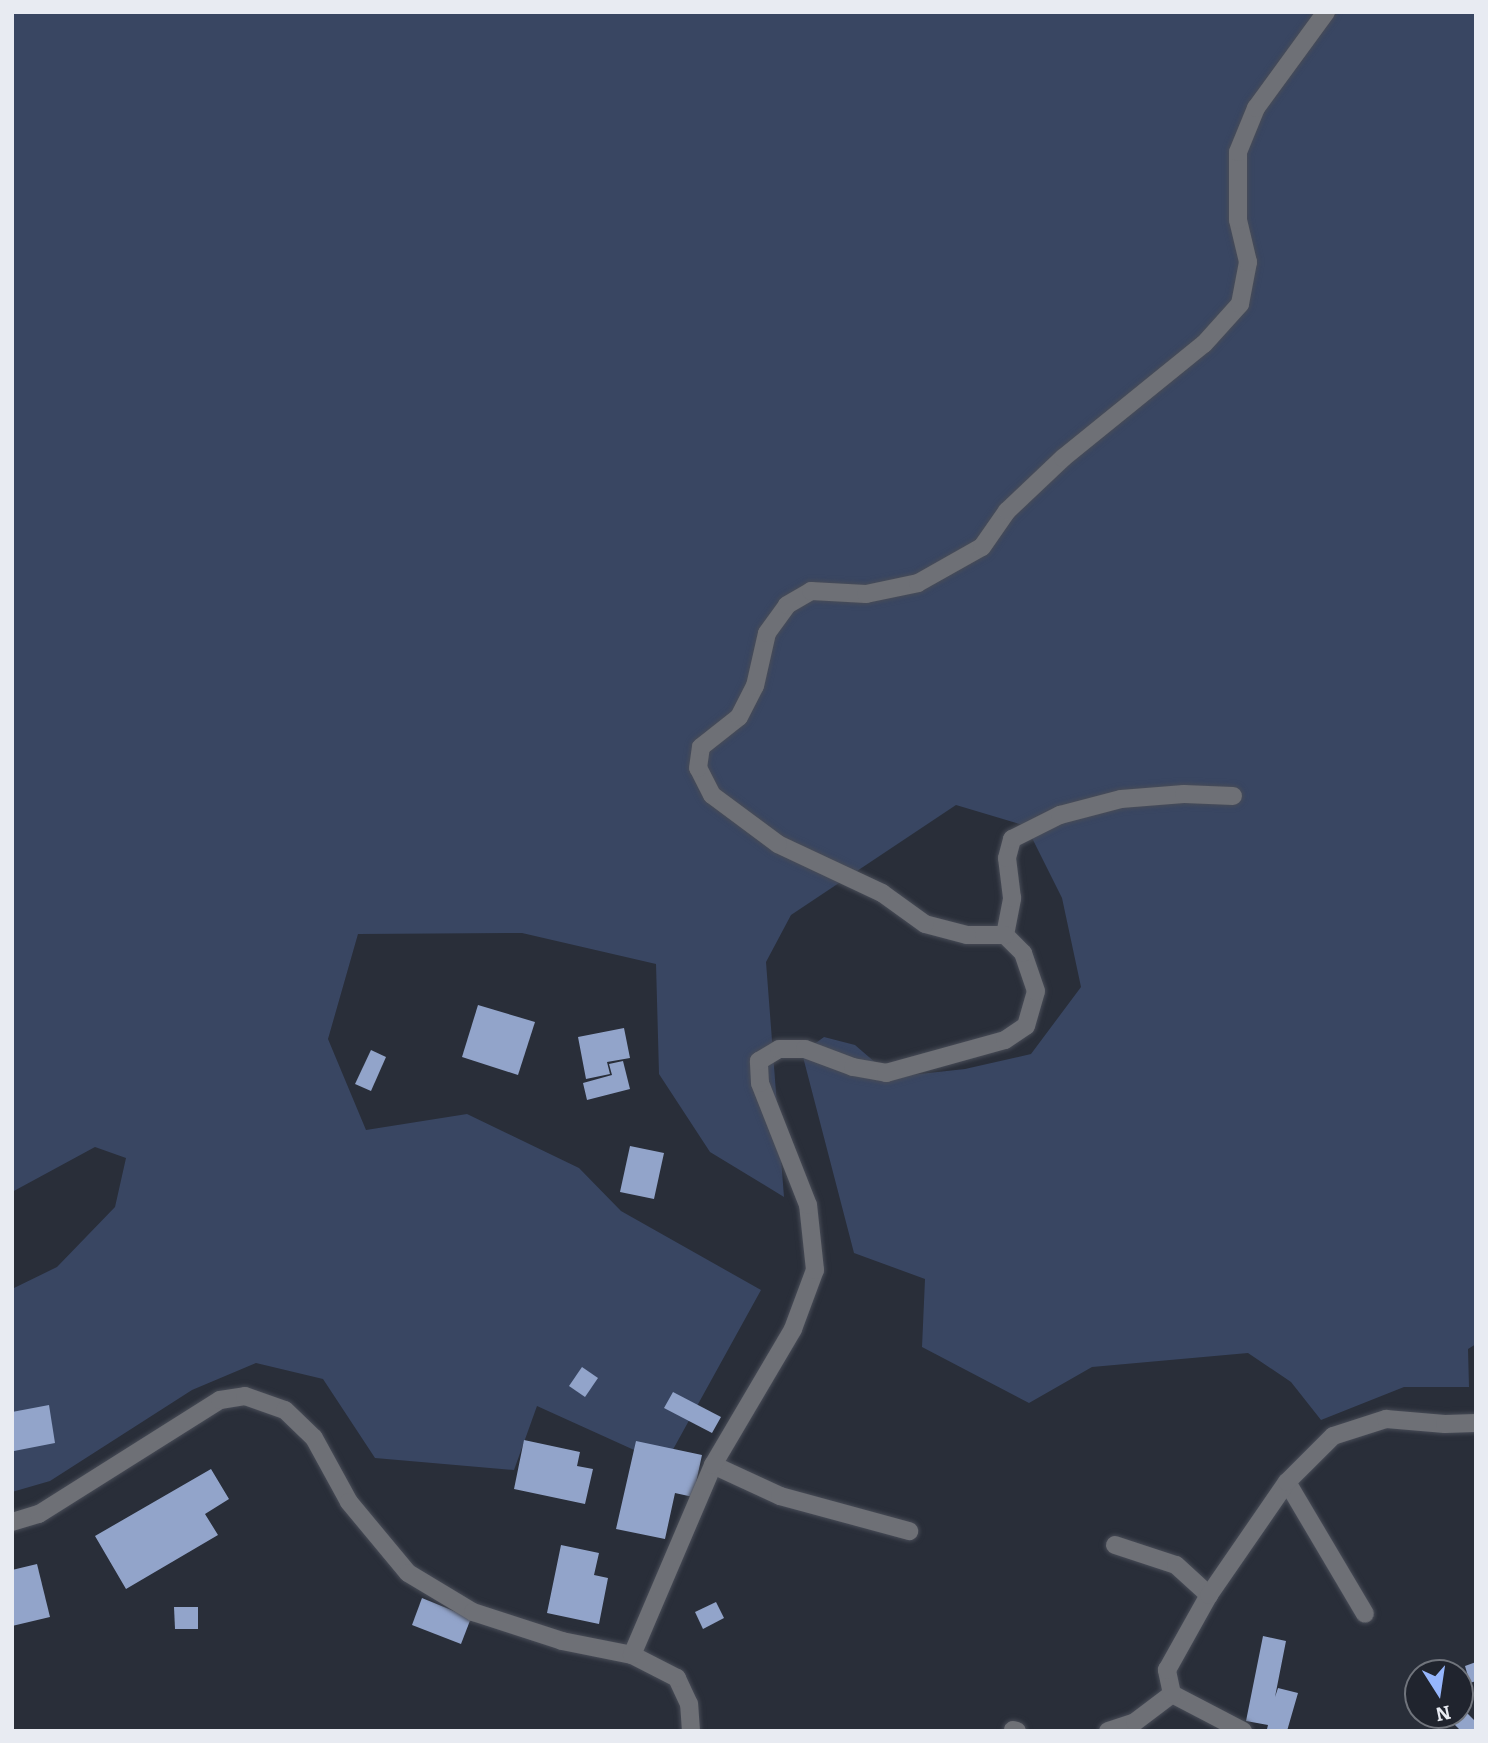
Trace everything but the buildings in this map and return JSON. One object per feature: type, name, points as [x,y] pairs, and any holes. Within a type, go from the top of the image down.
[{"type":"street","points":[[632,1655],[713,1465],[793,1329],[815,1270],[808,1205],[760,1083],[759,1062],[779,1049],[806,1049],[853,1068],[886,1073],[1005,1040],[1026,1026],[1037,991],[1023,953],[1005,935],[967,935],[925,923],[882,892],[778,844],[712,795],[698,768],[701,747],[738,717],[755,686],[767,633],[787,605],[811,592],[866,594],[918,583],[982,547],[1016,502],[1063,458],[1204,344],[1240,304],[1248,262],[1238,220],[1238,152],[1256,107],[1326,12]]},
{"type":"street","points":[[1005,935],[1012,898],[1007,858],[1012,839],[1060,815],[1121,799],[1184,794],[1233,796]]},
{"type":"street","points":[[12,1522],[38,1514],[220,1400],[245,1396],[285,1410],[314,1438],[349,1502],[408,1573],[473,1612],[562,1641],[632,1655],[677,1678],[689,1704],[691,1731]]},
{"type":"street","points":[[1172,1694],[1167,1670],[1209,1595],[1286,1482],[1333,1436],[1386,1419],[1446,1424],[1476,1423]]},
{"type":"street","points":[[713,1465],[780,1496],[909,1531]]},
{"type":"street","points":[[1286,1482],[1365,1614]]},
{"type":"street","points":[[1115,1545],[1176,1565],[1209,1595]]},
{"type":"street","points":[[1108,1731],[1135,1722],[1172,1694]]},
{"type":"street","points":[[1172,1694],[1243,1731]]},
{"type":"shaded area","points":[[12,12],[1476,12],[1476,1344],[1468,1349],[1469,1387],[1404,1387],[1321,1420],[1291,1382],[1248,1353],[1092,1367],[1029,1403],[922,1347],[925,1279],[854,1253],[802,1053],[824,1037],[855,1045],[892,1077],[965,1069],[1031,1054],[1081,987],[1062,898],[1026,826],[956,805],[791,915],[766,962],[784,1197],[710,1152],[659,1074],[656,964],[522,933],[358,934],[328,1039],[366,1130],[467,1114],[579,1168],[621,1211],[761,1290],[665,1464],[537,1406],[514,1470],[375,1458],[323,1379],[256,1363],[192,1390],[50,1481],[12,1492],[12,1289],[57,1267],[115,1207],[126,1158],[95,1147],[12,1192]]}]
